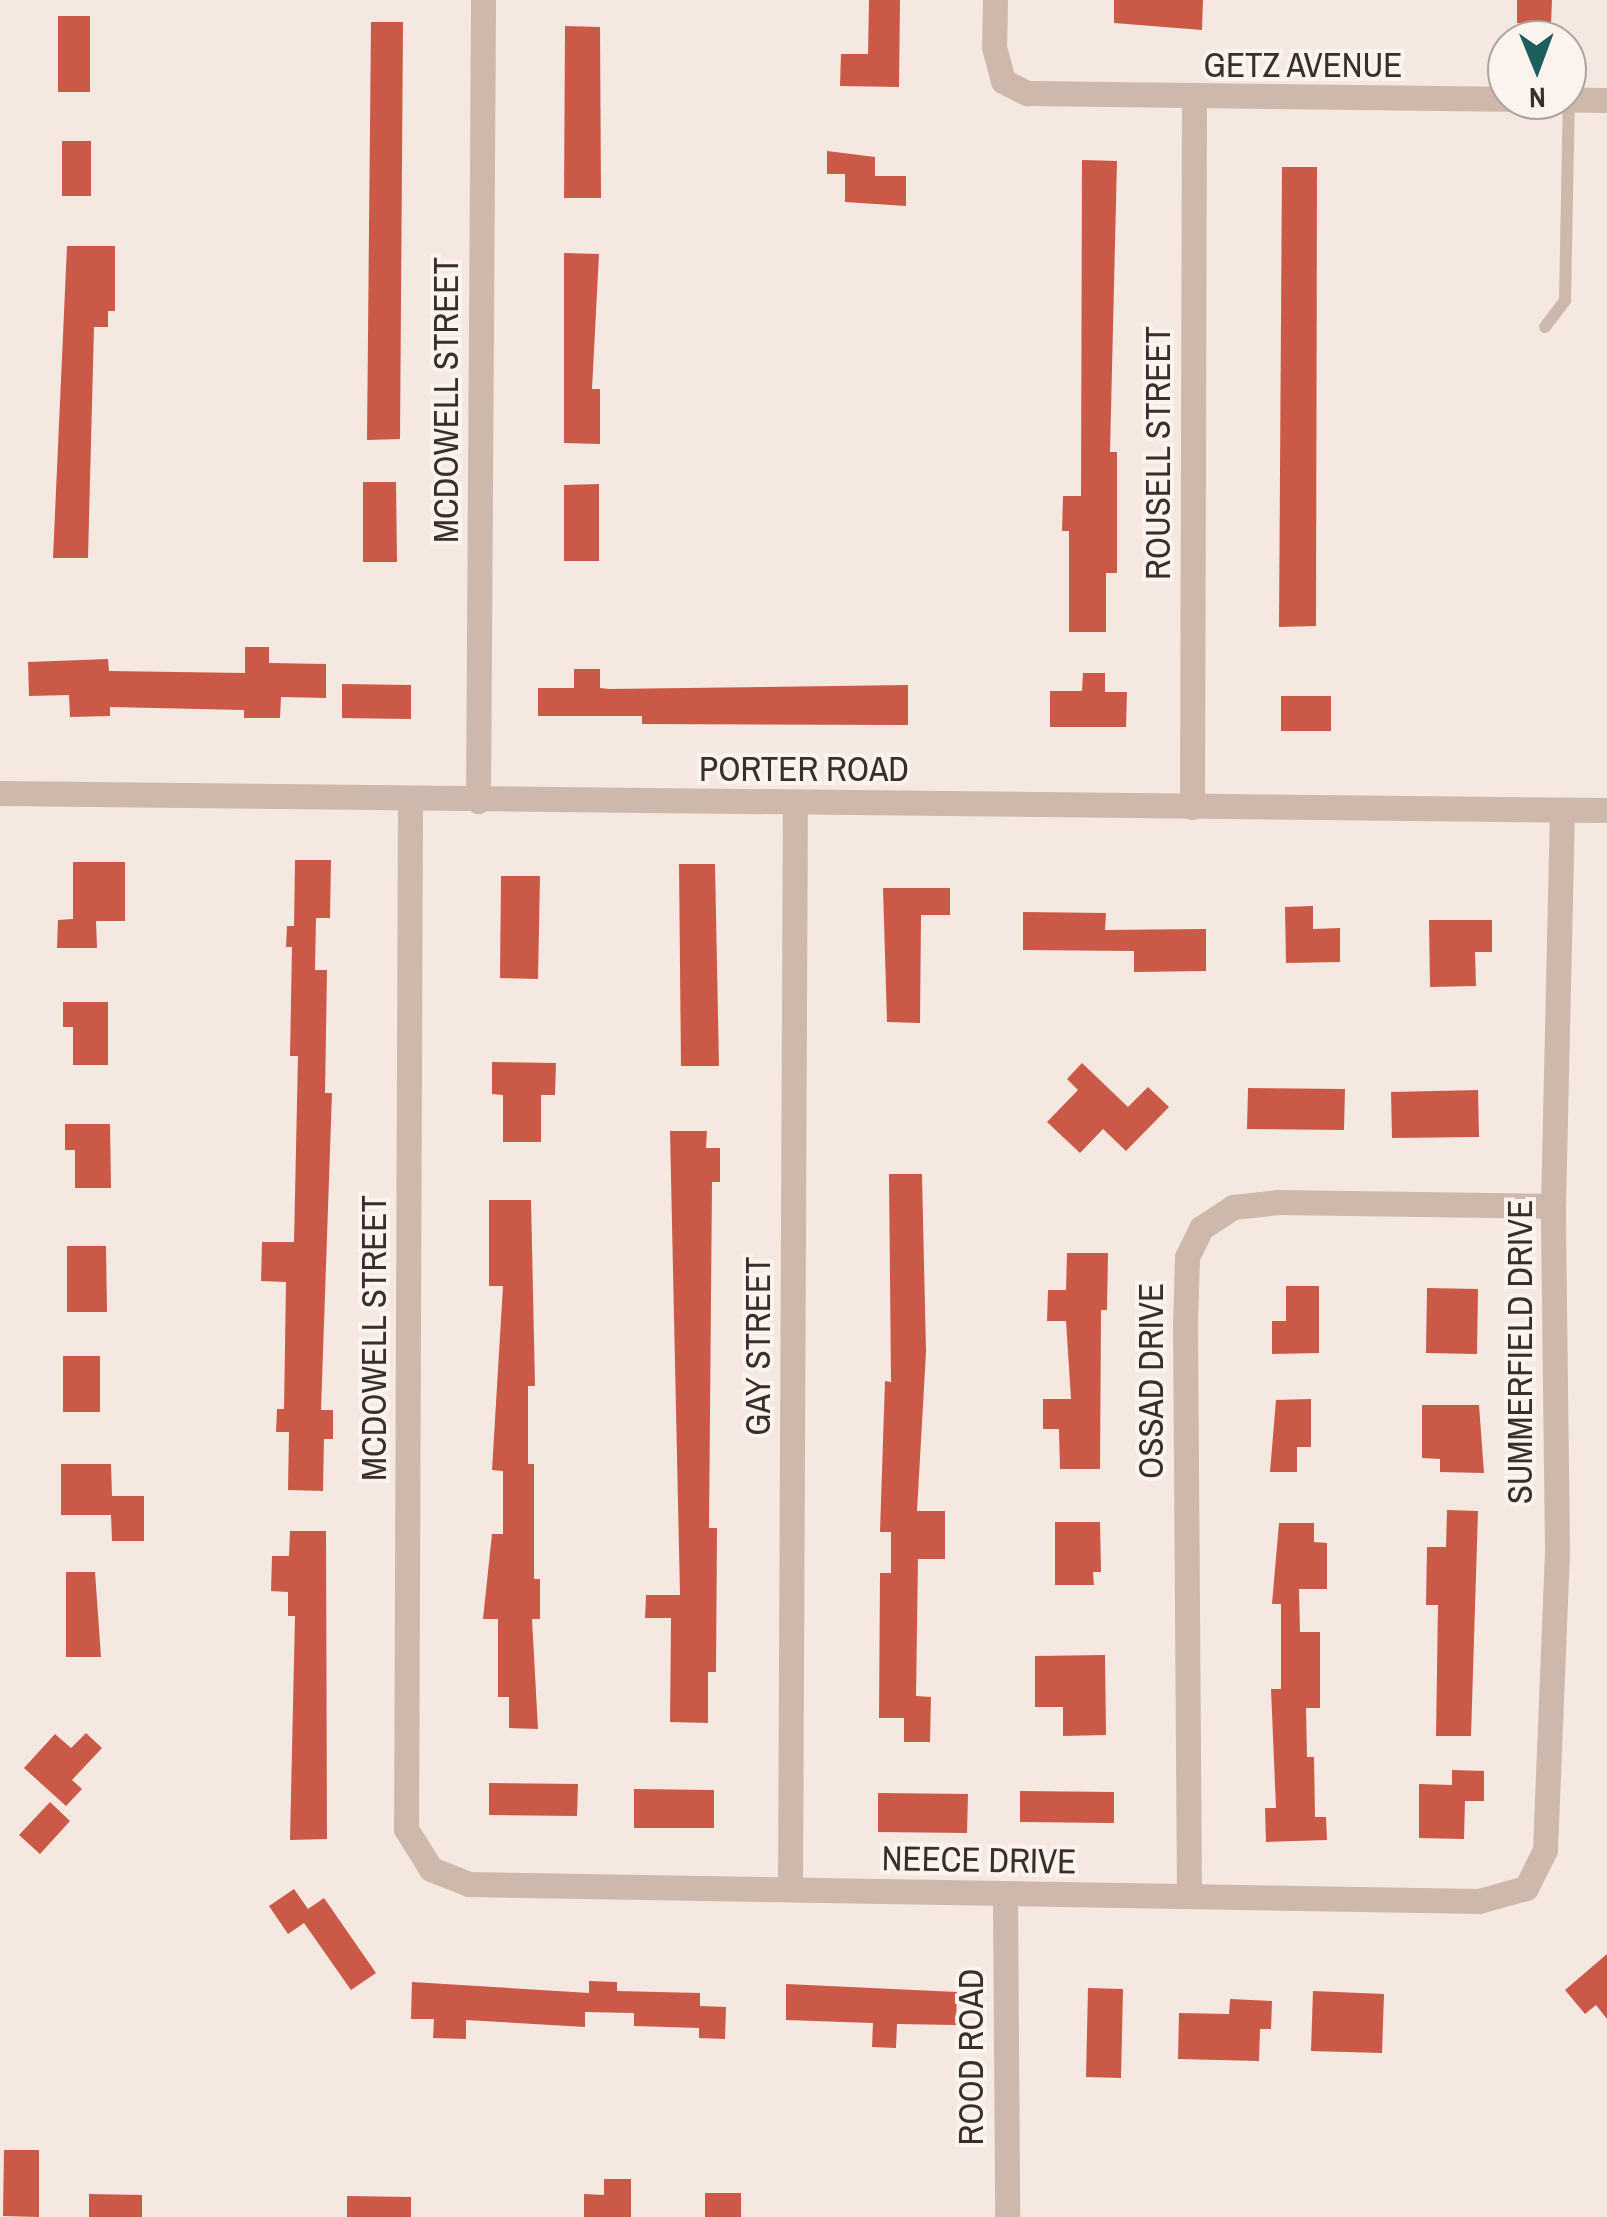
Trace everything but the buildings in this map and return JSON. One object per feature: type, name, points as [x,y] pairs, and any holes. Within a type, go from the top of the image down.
[{"type":"street","name":"MCDOWELL STREET","points":[[478,801],[483,0]]},
{"type":"street","name":"GETZ AVENUE","points":[[995,0],[994,48],[1003,80],[1027,93],[1194,100],[1487,100]]},
{"type":"street","name":"ROUSELL STREET","points":[[1192,807],[1194,100]]},
{"type":"street","name":"PORTER ROAD","points":[[0,793],[1607,810]]},
{"type":"street","name":"MCDOWELL STREET","points":[[410,800],[406,1829],[431,1869]]},
{"type":"street","name":"GAY STREET","points":[[790,1889],[795,804]]},
{"type":"street","name":"SUMMERFIELD DRIVE","points":[[1526,1888],[1545,1850],[1557,1550],[1553,1206],[1562,810]]},
{"type":"street","name":"OSSAD DRIVE","points":[[1189,1896],[1185,1324],[1187,1258],[1201,1228],[1232,1206],[1279,1202],[1553,1206]]},
{"type":"street","name":"NEECE DRIVE","points":[[431,1869],[469,1884],[790,1889],[1005,1898],[1189,1896],[1479,1901],[1526,1888]]},
{"type":"street","name":"ROOD ROAD","points":[[1005,1898],[1007,2217]]},
{"type":"lane","points":[[1545,327],[1564,300],[1568,120]]}]
